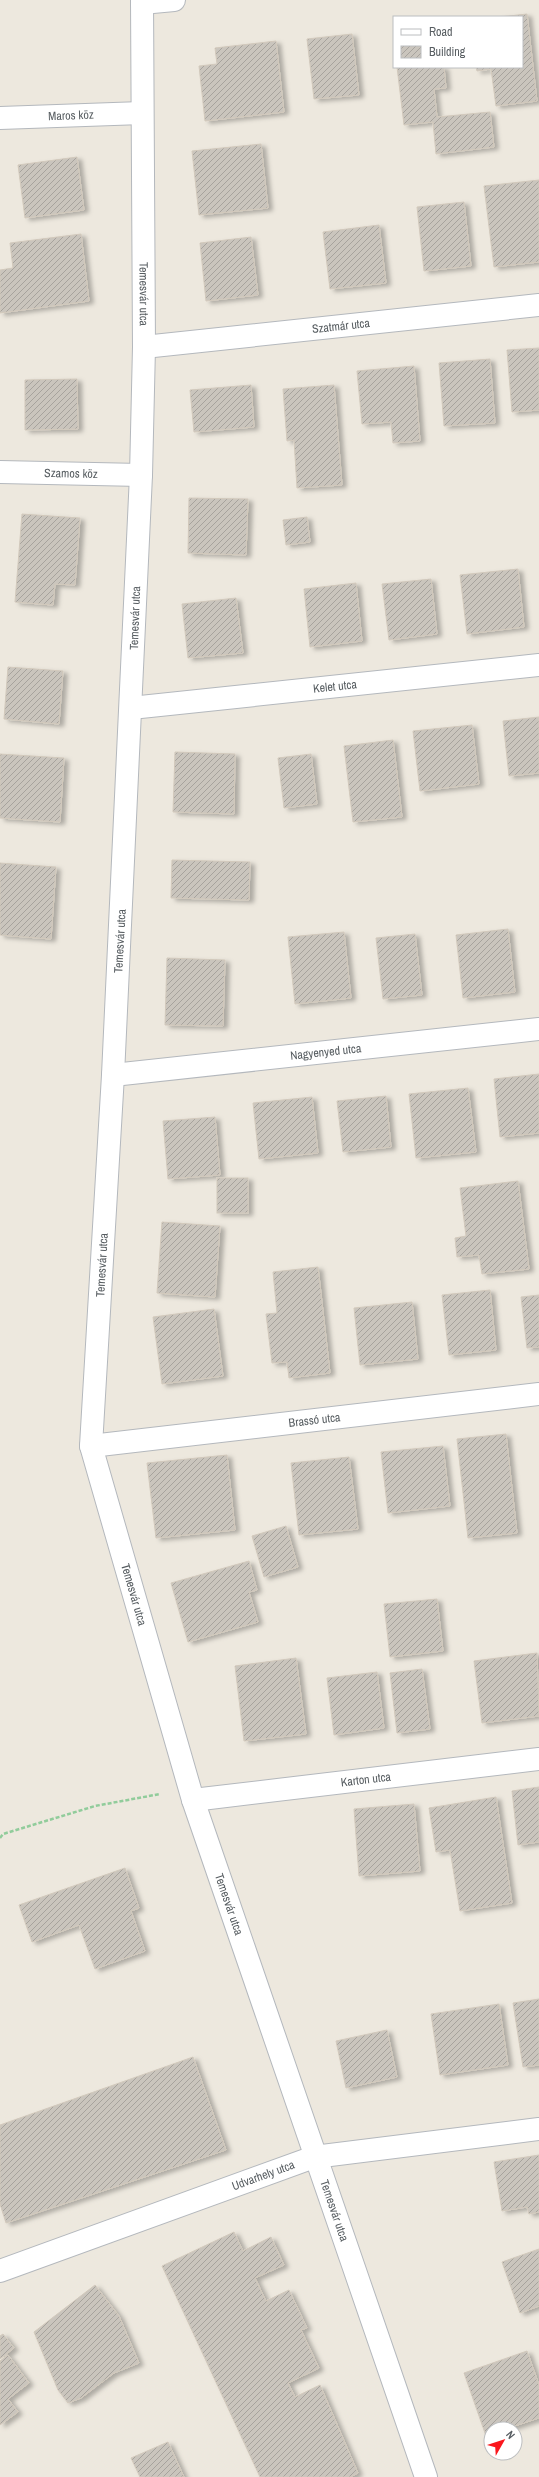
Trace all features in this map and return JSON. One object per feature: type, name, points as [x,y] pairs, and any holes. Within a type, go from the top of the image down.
[{"type":"street","points":[[142,2],[174,0]]},
{"type":"street","name":"Temesvár utca","points":[[142,2],[144,347],[141,475],[113,1075],[90,1446],[191,1794],[314,2157],[426,2477]]},
{"type":"street","name":"Maros köz","points":[[0,118],[142,113]]},
{"type":"street","name":"Szatmár utca","points":[[144,347],[539,305]]},
{"type":"street","name":"Szamos köz","points":[[0,472],[141,475]]},
{"type":"street","name":"Kelet utca","points":[[131,708],[539,665]]},
{"type":"street","name":"Nagyenyed utca","points":[[113,1075],[539,1029]]},
{"type":"street","name":"Brassó utca","points":[[90,1446],[539,1394]]},
{"type":"street","name":"Karton utca","points":[[191,1794],[539,1759]]},
{"type":"street","name":"Udvarhely utca","points":[[0,2272],[314,2157],[539,2129]]},
{"type":"path","points":[[0,1838],[3,1834],[95,1806],[191,1794]]},
{"type":"building","points":[[527,14],[537,101],[496,106],[491,69],[477,71],[476,68],[523,68],[523,16],[508,16]]},
{"type":"building","points":[[352,34],[359,95],[314,99],[307,39]]},
{"type":"building","points":[[276,41],[284,112],[205,121],[199,66],[217,64],[215,48]]},
{"type":"building","points":[[397,68],[444,68],[446,88],[434,89],[437,117],[490,112],[494,147],[436,154],[433,122],[404,125]]},
{"type":"building","points":[[261,144],[268,208],[199,215],[192,151]]},
{"type":"building","points":[[77,157],[84,210],[25,218],[18,165]]},
{"type":"building","points":[[539,180],[539,262],[494,267],[484,186]]},
{"type":"building","points":[[464,202],[471,266],[424,271],[417,207]]},
{"type":"building","points":[[379,225],[386,283],[330,289],[323,232]]},
{"type":"building","points":[[81,234],[89,301],[0,313],[0,270],[13,268],[10,243]]},
{"type":"building","points":[[251,237],[258,295],[206,301],[200,243]]},
{"type":"building","points":[[539,348],[539,410],[512,412],[507,350]]},
{"type":"building","points":[[490,359],[495,423],[444,426],[439,363]]},
{"type":"building","points":[[414,366],[420,441],[393,443],[391,422],[362,424],[357,371]]},
{"type":"building","points":[[77,379],[78,429],[25,430],[25,380]]},
{"type":"building","points":[[251,385],[254,427],[194,432],[190,390]]},
{"type":"building","points":[[334,385],[342,485],[297,488],[294,440],[287,441],[283,389]]},
{"type":"building","points":[[189,498],[248,499],[246,555],[188,553]]},
{"type":"building","points":[[22,514],[80,518],[75,585],[55,584],[53,605],[15,602]]},
{"type":"building","points":[[307,517],[310,542],[286,545],[283,520]]},
{"type":"building","points":[[518,569],[524,627],[467,634],[460,575]]},
{"type":"building","points":[[431,579],[437,634],[389,640],[382,584]]},
{"type":"building","points":[[356,583],[362,641],[310,647],[304,589]]},
{"type":"building","points":[[236,598],[243,653],[188,658],[182,604]]},
{"type":"building","points":[[8,667],[63,671],[59,724],[4,719]]},
{"type":"building","points":[[539,717],[539,773],[509,776],[503,721]]},
{"type":"building","points":[[472,725],[479,784],[420,791],[413,731]]},
{"type":"building","points":[[393,740],[402,817],[353,822],[344,746]]},
{"type":"building","points":[[175,752],[235,754],[234,814],[173,812]]},
{"type":"building","points":[[0,754],[64,758],[60,822],[0,818]]},
{"type":"building","points":[[311,754],[317,804],[284,808],[278,758]]},
{"type":"building","points":[[172,860],[250,862],[249,900],[171,898]]},
{"type":"building","points":[[0,863],[56,867],[51,939],[0,935]]},
{"type":"building","points":[[508,929],[515,992],[463,998],[456,935]]},
{"type":"building","points":[[344,932],[351,998],[295,1004],[288,937]]},
{"type":"building","points":[[415,934],[422,995],[383,999],[376,938]]},
{"type":"building","points":[[167,958],[225,960],[223,1026],[165,1025]]},
{"type":"building","points":[[539,1074],[539,1133],[500,1137],[494,1079]]},
{"type":"building","points":[[468,1088],[476,1152],[416,1158],[409,1094]]},
{"type":"building","points":[[386,1096],[391,1147],[343,1152],[337,1101]]},
{"type":"building","points":[[312,1097],[318,1153],[259,1159],[253,1103]]},
{"type":"building","points":[[215,1117],[220,1175],[168,1179],[163,1121]]},
{"type":"building","points":[[217,1178],[248,1178],[248,1213],[217,1213]]},
{"type":"building","points":[[518,1181],[529,1269],[482,1274],[479,1255],[457,1257],[455,1238],[466,1236],[460,1188]]},
{"type":"building","points":[[162,1222],[220,1226],[215,1297],[157,1293]]},
{"type":"building","points":[[318,1267],[330,1373],[289,1378],[287,1362],[272,1363],[266,1314],[277,1313],[273,1272]]},
{"type":"building","points":[[490,1290],[496,1350],[449,1355],[442,1295]]},
{"type":"building","points":[[539,1295],[539,1347],[527,1348],[521,1297]]},
{"type":"building","points":[[412,1302],[418,1359],[360,1365],[354,1308]]},
{"type":"building","points":[[214,1309],[223,1376],[162,1384],[153,1317]]},
{"type":"building","points":[[506,1434],[517,1533],[468,1538],[457,1439]]},
{"type":"building","points":[[443,1446],[450,1506],[388,1513],[381,1452]]},
{"type":"building","points":[[227,1455],[235,1530],[156,1538],[147,1463]]},
{"type":"building","points":[[349,1457],[358,1529],[299,1535],[291,1463]]},
{"type":"building","points":[[286,1526],[298,1567],[264,1577],[252,1536]]},
{"type":"building","points":[[249,1561],[257,1590],[249,1592],[258,1622],[188,1642],[171,1583]]},
{"type":"building","points":[[437,1599],[443,1651],[390,1657],[384,1604]]},
{"type":"building","points":[[537,1653],[539,1716],[482,1723],[474,1661]]},
{"type":"building","points":[[296,1658],[306,1734],[244,1741],[235,1666]]},
{"type":"building","points":[[422,1669],[430,1729],[397,1733],[390,1673]]},
{"type":"building","points":[[377,1672],[384,1728],[334,1735],[327,1678]]},
{"type":"building","points":[[539,1787],[539,1842],[518,1845],[512,1791]]},
{"type":"building","points":[[496,1797],[512,1903],[460,1911],[450,1850],[436,1852],[429,1808]]},
{"type":"building","points":[[414,1804],[420,1871],[359,1876],[354,1809]]},
{"type":"building","points":[[125,1868],[139,1908],[131,1911],[145,1951],[95,1969],[79,1925],[32,1942],[19,1905]]},
{"type":"building","points":[[539,1999],[539,2065],[523,2067],[513,2003]]},
{"type":"building","points":[[499,2004],[508,2065],[440,2075],[431,2014]]},
{"type":"building","points":[[387,2030],[397,2077],[346,2088],[336,2041]]},
{"type":"building","points":[[193,2057],[226,2150],[6,2223],[0,2204],[0,2125]]},
{"type":"building","points":[[539,2155],[539,2212],[529,2214],[527,2207],[502,2211],[494,2162]]},
{"type":"building","points":[[234,2232],[243,2251],[271,2237],[284,2265],[255,2278],[266,2301],[289,2290],[307,2328],[301,2330],[319,2368],[288,2383],[295,2397],[320,2385],[358,2473],[350,2477],[260,2477],[162,2266]]},
{"type":"building","points":[[539,2249],[539,2306],[520,2313],[502,2262]]},
{"type":"building","points":[[95,2285],[119,2316],[139,2363],[114,2373],[81,2398],[68,2403],[58,2390],[34,2332]]},
{"type":"building","points":[[3,2334],[14,2348],[0,2359],[0,2336]]},
{"type":"building","points":[[527,2351],[539,2385],[539,2418],[523,2423],[523,2421],[483,2421],[483,2427],[464,2373]]},
{"type":"building","points":[[8,2355],[29,2383],[8,2399],[18,2412],[0,2425],[0,2361]]},
{"type":"building","points":[[168,2442],[184,2477],[140,2477],[131,2458]]}]
